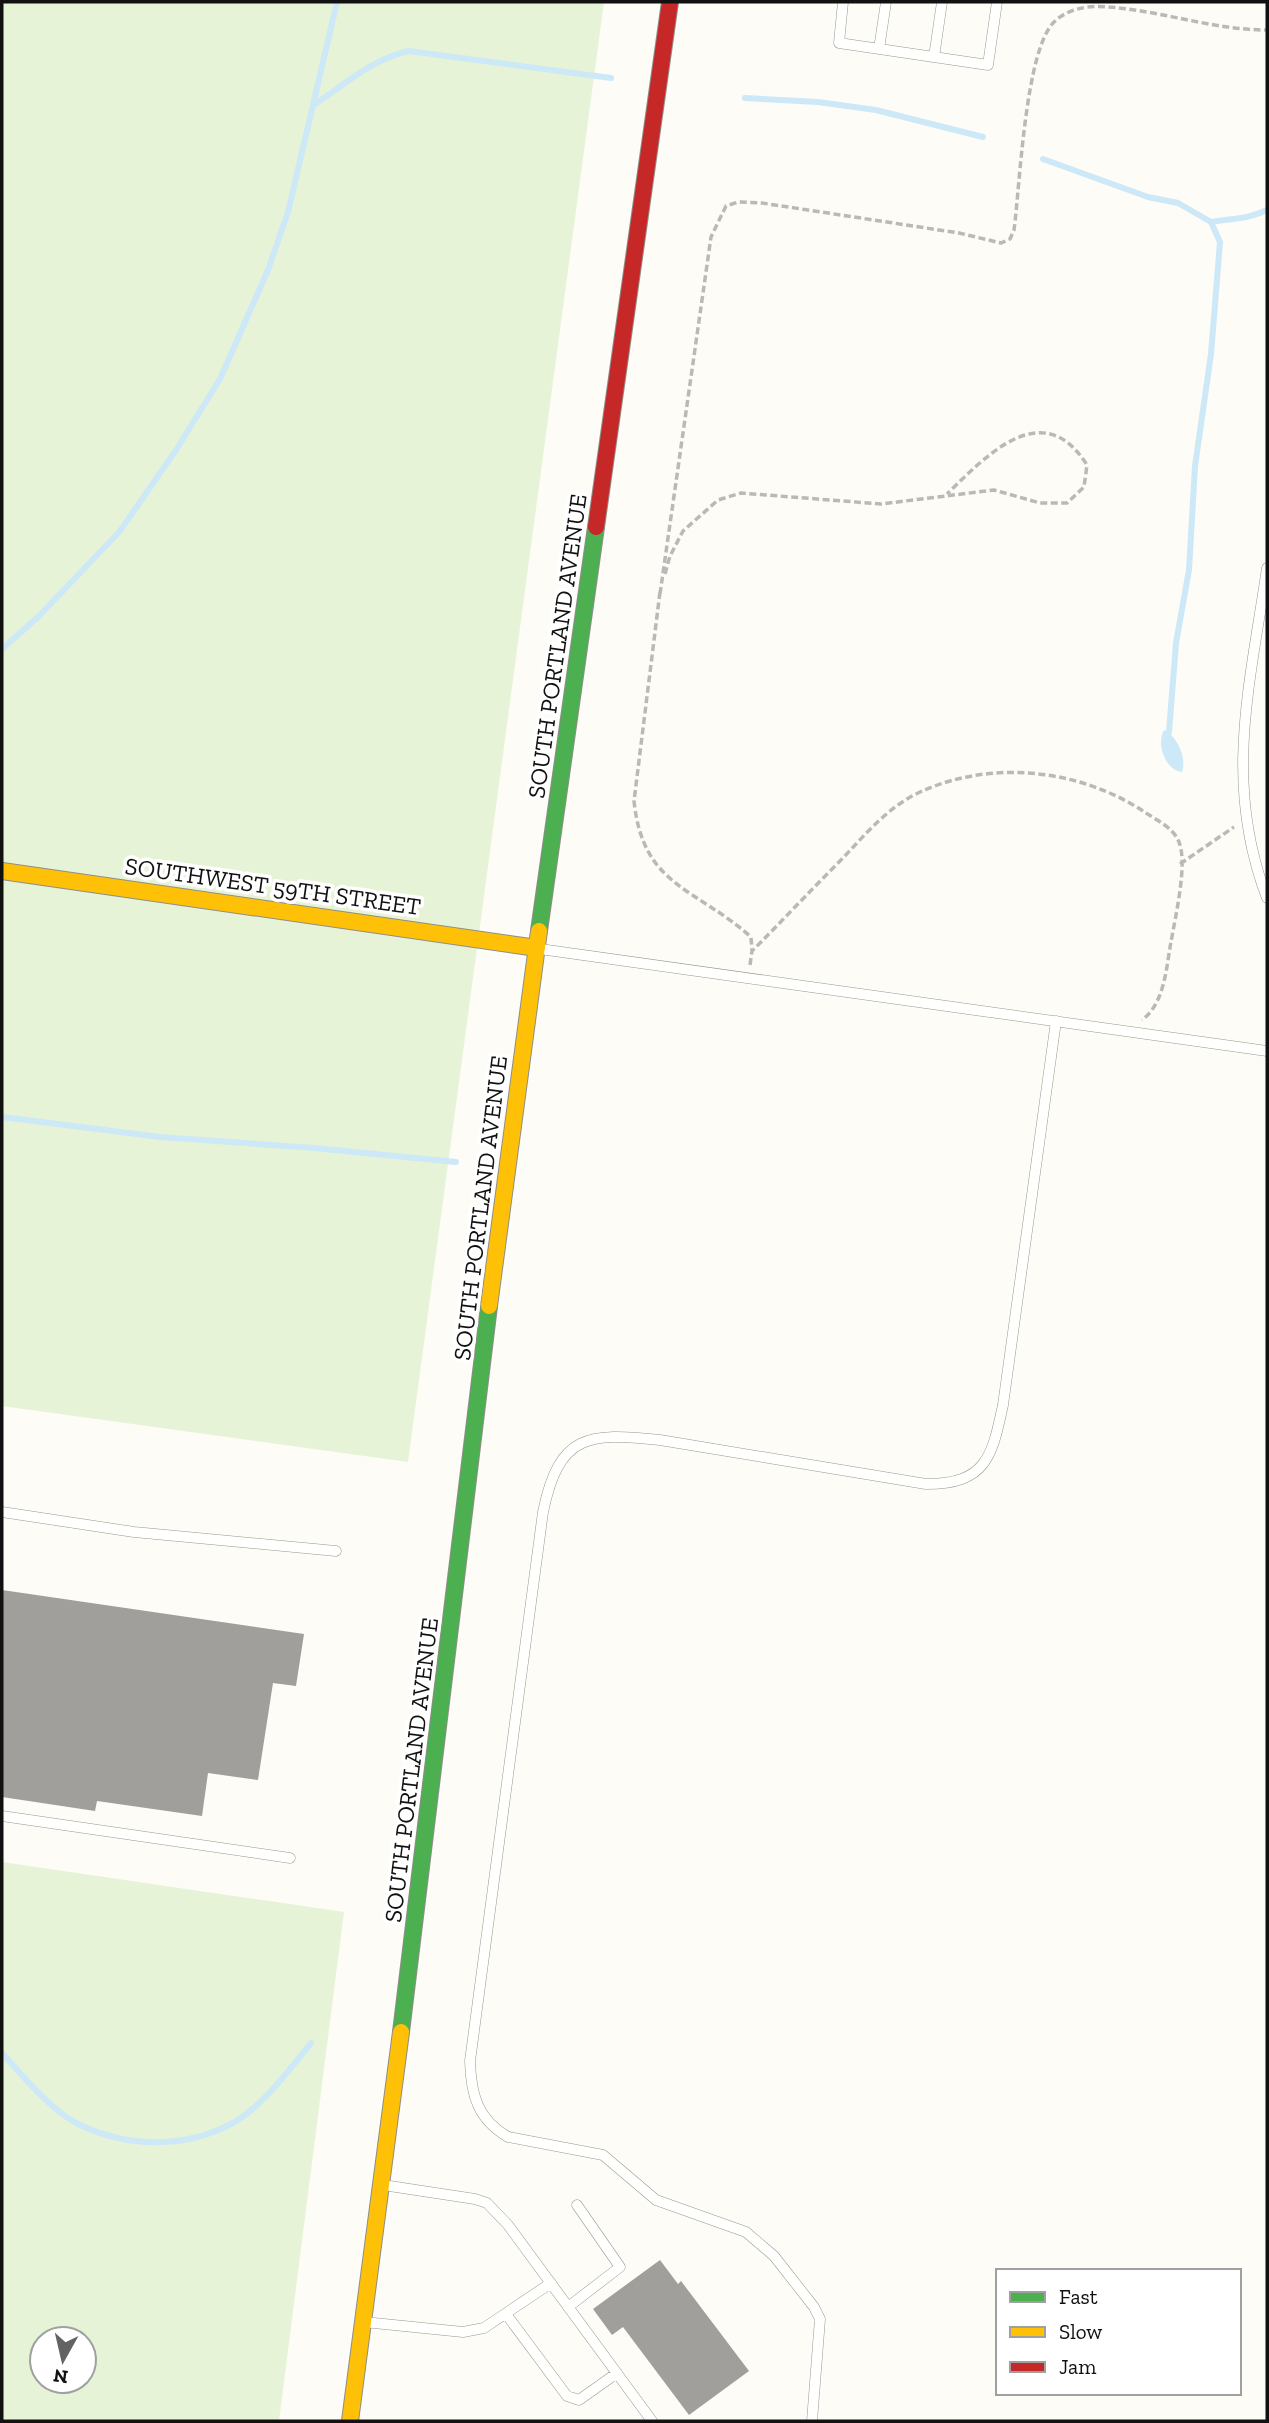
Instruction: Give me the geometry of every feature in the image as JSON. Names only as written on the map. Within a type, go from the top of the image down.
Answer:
[{"type":"main road","name":"SOUTH PORTLAND AVENUE","points":[[350,2421],[382,2185],[506,1168],[670,2]]},
{"type":"main road","name":"SOUTHWEST 59TH STREET","points":[[2,871],[537,948]]},
{"type":"lane","points":[[843,2],[839,43],[988,65],[997,2]]},
{"type":"lane","points":[[879,49],[886,2]]},
{"type":"lane","points":[[934,57],[942,2]]},
{"type":"lane","points":[[1267,568],[1247,706],[1241,771],[1245,820],[1267,898]]},
{"type":"lane","points":[[537,948],[1267,1051]]},
{"type":"lane","points":[[811,2421],[820,2319],[814,2307],[759,2240],[730,2225],[656,2200],[603,2155],[508,2137],[494,2129],[480,2113],[471,2091],[470,2061],[543,1512],[548,1487],[564,1454],[597,1437],[660,1440],[926,1484],[960,1480],[974,1475],[993,1451],[1003,1405],[1056,1021]]},
{"type":"lane","points":[[2,1512],[134,1532],[336,1551]]},
{"type":"lane","points":[[2,1816],[290,1858]]},
{"type":"lane","points":[[382,2185],[487,2203],[508,2225],[652,2421]]},
{"type":"lane","points":[[568,2307],[620,2267],[577,2205]]},
{"type":"lane","points":[[364,2322],[463,2332],[484,2328],[551,2283]]},
{"type":"lane","points":[[506,2314],[567,2396],[579,2400],[617,2373]]},
{"type":"path","points":[[748,977],[751,937],[729,917],[677,886],[662,872],[647,854],[637,831],[634,801],[660,594],[711,237],[726,206],[738,202],[762,203],[959,233],[1001,243],[1010,239],[1014,230],[1033,77],[1043,41],[1054,22],[1070,11],[1089,6],[1267,30]]},
{"type":"path","points":[[660,594],[670,555],[683,531],[718,500],[741,493],[881,504],[994,490],[1040,503],[1067,503],[1084,487],[1087,465],[1074,444],[1050,435],[1017,435],[993,450],[947,494]]},
{"type":"path","points":[[752,951],[885,815],[914,795],[949,780],[991,773],[1040,774],[1085,781],[1136,806],[1169,829],[1179,843],[1180,864],[1163,987],[1146,1017],[1128,1031]]},
{"type":"path","points":[[1180,864],[1245,820]]},
{"type":"green space","points":[[2,2],[604,2],[408,1462],[2,1406]]},
{"type":"green space","points":[[2,1862],[344,1912],[279,2421],[2,2421]]},
{"type":"water","points":[[1164,730],[1180,748],[1182,772],[1171,767],[1164,756],[1161,742]]},
{"type":"building","points":[[2,1590],[304,1634],[296,1686],[273,1683],[258,1780],[208,1773],[202,1816],[97,1801],[95,1811],[2,1797]]},
{"type":"building","points":[[660,2260],[678,2284],[681,2281],[749,2371],[689,2415],[623,2327],[612,2335],[593,2309]]},
{"type":"waterway","points":[[2,649],[38,617],[120,531],[176,450],[220,379],[268,270],[288,212],[337,2]]},
{"type":"waterway","points":[[315,104],[372,66],[409,51],[611,78]]},
{"type":"waterway","points":[[745,98],[818,102],[876,110],[983,137]]},
{"type":"waterway","points":[[1043,159],[1148,197],[1178,203],[1211,222],[1220,242],[1211,354],[1195,466],[1189,570],[1176,643],[1169,732]]},
{"type":"waterway","points":[[1211,222],[1246,217],[1267,210]]},
{"type":"waterway","points":[[2,1117],[160,1137],[456,1162]]},
{"type":"waterway","points":[[2,2053],[38,2093],[69,2119],[116,2138],[154,2142],[174,2141],[211,2133],[241,2118],[274,2088],[311,2043]]},
{"type":"traffic: fast","points":[[539,931],[596,527]]},
{"type":"traffic: fast","points":[[401,2032],[489,1306]]},
{"type":"traffic: slow","points":[[2,871],[537,948]]},
{"type":"traffic: slow","points":[[489,1306],[539,931]]},
{"type":"traffic: slow","points":[[350,2421],[401,2032]]},
{"type":"traffic: jam","points":[[596,527],[670,2]]}]
